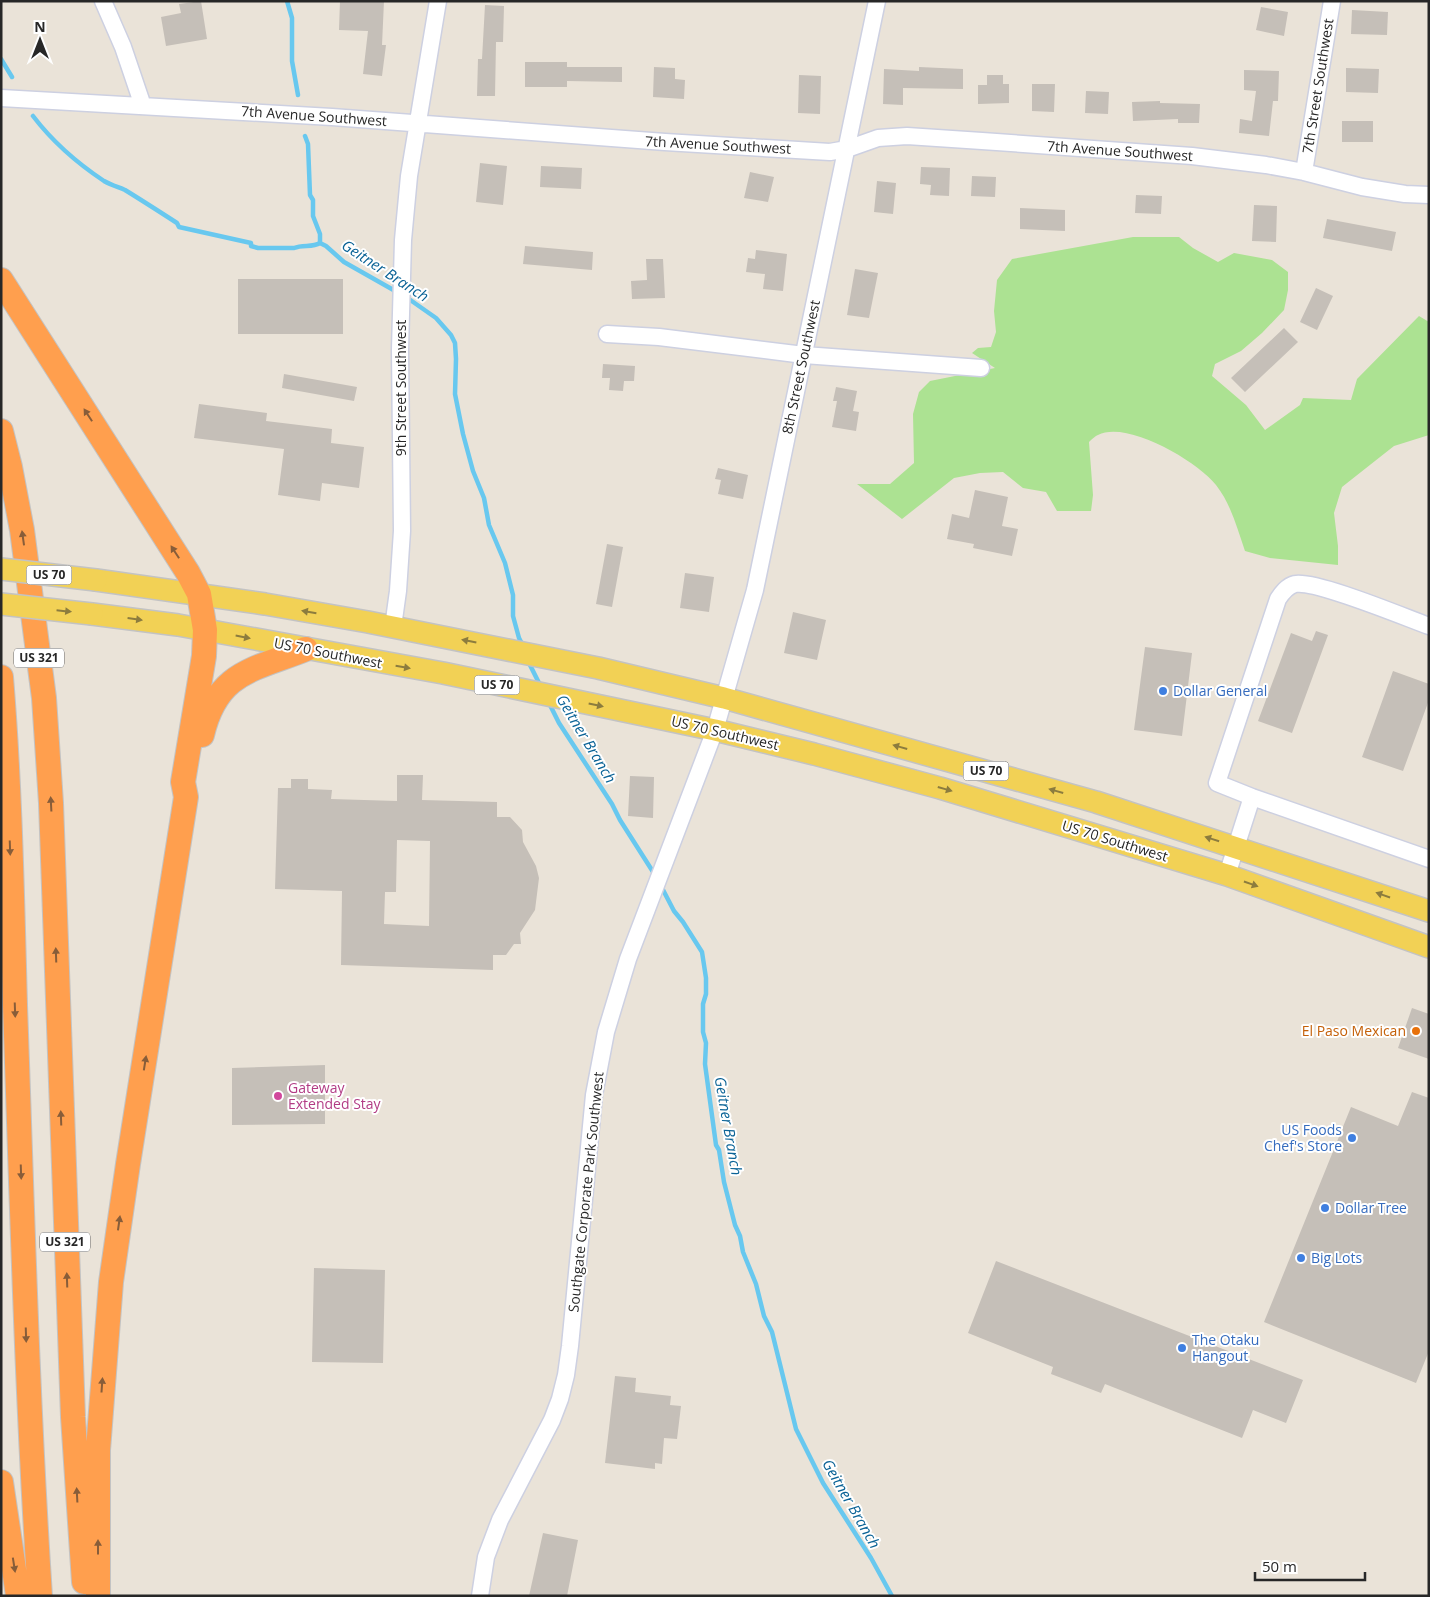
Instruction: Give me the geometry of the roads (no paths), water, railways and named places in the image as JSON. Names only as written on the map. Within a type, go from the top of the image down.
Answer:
[{"type":"highway","points":[[1,280],[188,573],[199,594],[205,630],[204,656],[183,782],[186,797]]},
{"type":"highway","name":"US 321","points":[[1,431],[22,530],[44,698],[51,813],[72,1407],[85,1596]]},
{"type":"highway","points":[[98,1596],[98,1450],[111,1282],[186,797],[193,783],[204,726],[209,712],[221,692],[248,671],[306,649]]},
{"type":"highway","name":"US 321","points":[[1,677],[9,809],[32,1472],[40,1596]]},
{"type":"highway","points":[[1,1482],[18,1596]]},
{"type":"main road","name":"US 70","points":[[1,569],[199,594],[393,627],[598,668],[724,698],[1096,802],[1429,911]]},
{"type":"main road","name":"US 70 Southwest","points":[[1,604],[92,614],[205,630],[443,673],[715,730],[940,788],[1227,875],[1429,946]]},
{"type":"street","points":[[103,1],[123,47],[143,106]]},
{"type":"street","name":"9th Street Southwest","points":[[393,627],[398,591],[402,531],[400,350],[403,240],[409,176],[438,1]]},
{"type":"street","name":"8th Street Southwest","points":[[715,730],[755,590],[877,1]]},
{"type":"street","name":"7th Street Southwest","points":[[1304,172],[1332,1]]},
{"type":"street","name":"7th Avenue Southwest","points":[[1,98],[830,152],[847,149],[878,138],[907,136],[1192,156],[1266,164],[1362,187],[1405,194],[1429,195]]},
{"type":"street","points":[[606,334],[669,338],[804,354],[981,368]]},
{"type":"street","points":[[1429,626],[1317,586],[1295,584],[1285,589],[1278,599],[1217,784],[1429,859]]},
{"type":"street","name":"Southgate Corporate Park Southwest","points":[[480,1596],[486,1556],[500,1520],[552,1420],[566,1375],[594,1095],[606,1032],[628,959],[715,730]]},
{"type":"street","points":[[1227,875],[1252,797]]},
{"type":"waterway","points":[[287,1],[292,18],[292,61],[298,95]]},
{"type":"waterway","name":"Geitner Branch","points":[[1,59],[12,77]]},
{"type":"waterway","name":"Geitner Branch","points":[[33,116],[57,143],[84,167],[104,181],[125,190],[177,223],[179,227],[251,243],[251,246],[258,248],[294,248],[320,243],[344,262],[397,292]]},
{"type":"waterway","points":[[305,136],[308,144],[310,195],[313,200],[313,216],[320,234],[320,243]]},
{"type":"waterway","name":"Geitner Branch","points":[[406,297],[436,318],[451,335],[455,343],[455,394],[463,434],[473,471],[484,498],[489,525],[505,563],[513,595],[513,616],[523,646]]},
{"type":"waterway","name":"Geitner Branch","points":[[528,661],[541,687]]},
{"type":"waterway","name":"Geitner Branch","points":[[548,701],[559,723],[612,804],[655,875]]},
{"type":"waterway","name":"Geitner Branch","points":[[661,886],[674,911],[702,952],[706,978],[706,994],[703,1004],[703,1032],[706,1043],[705,1064],[716,1145],[719,1150],[724,1182],[735,1225],[740,1236],[743,1252],[756,1284],[764,1316],[772,1332],[796,1429],[823,1483],[871,1558],[892,1596]]},
{"type":"place","name":"Dollar General","points":[[1163,691]]},
{"type":"place","name":"El Paso Mexican","points":[[1416,1031]]},
{"type":"place","name":"Gateway Extended Stay","points":[[278,1096]]},
{"type":"place","name":"US Foods Chef's Store","points":[[1352,1138]]},
{"type":"place","name":"Dollar Tree","points":[[1325,1208]]},
{"type":"place","name":"Big Lots","points":[[1301,1258]]},
{"type":"place","name":"The Otaku Hangout","points":[[1182,1348]]}]
